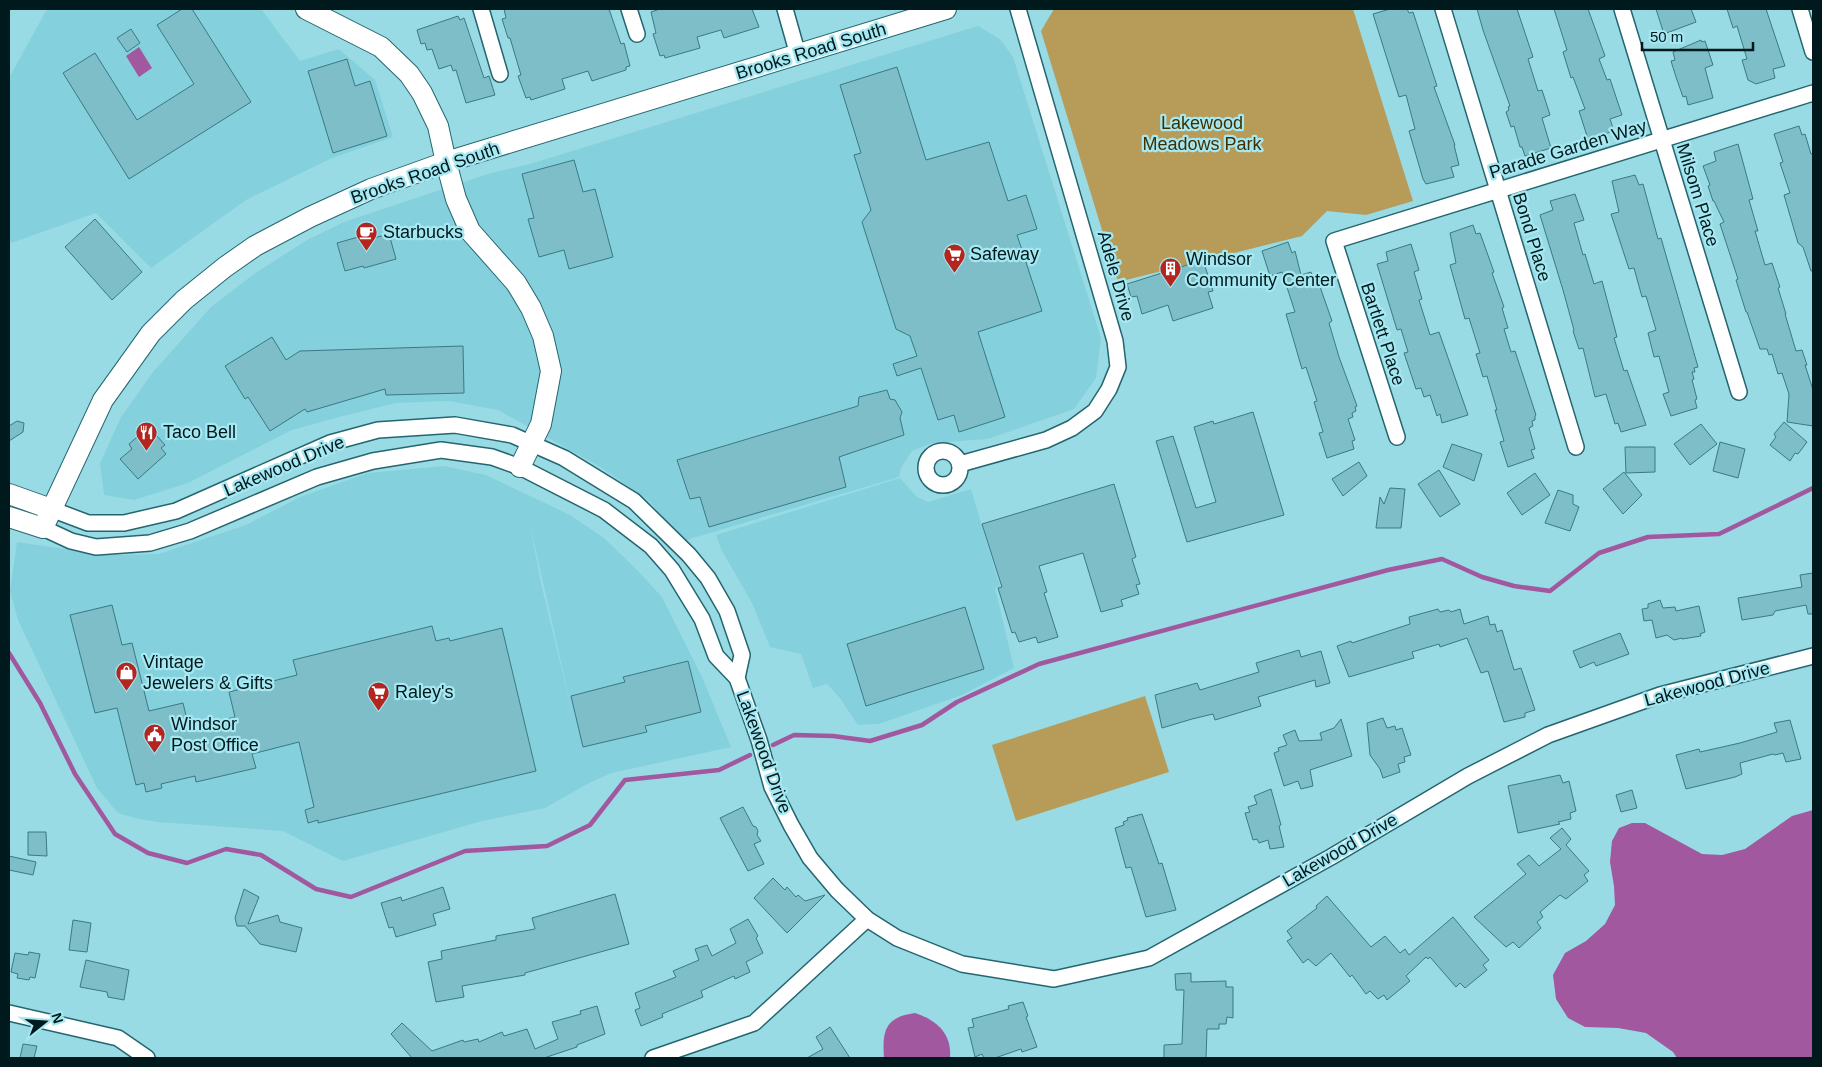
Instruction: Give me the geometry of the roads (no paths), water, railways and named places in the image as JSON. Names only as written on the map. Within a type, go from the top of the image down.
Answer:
[{"type":"street","points":[[306,9],[381,47],[409,74],[422,93],[438,126],[456,199],[470,231],[516,283],[531,308],[543,336],[551,371],[541,424],[520,467]]},
{"type":"street","points":[[480,9],[500,74]]},
{"type":"street","points":[[629,9],[637,34]]},
{"type":"street","points":[[785,9],[798,55]]},
{"type":"street","name":"Brooks Road South","points":[[43,528],[103,400],[150,333],[184,300],[224,267],[255,246],[371,188],[446,162],[946,9]]},
{"type":"street","name":"Adele Drive","points":[[960,464],[1046,440],[1072,428],[1095,411],[1109,389],[1118,367],[1115,342],[1018,9]]},
{"type":"street","name":"Bond Place","points":[[1443,9],[1576,447]]},
{"type":"street","name":"Milsom Place","points":[[1622,9],[1739,392]]},
{"type":"street","points":[[1800,9],[1813,52]]},
{"type":"street","name":"Parade Garden Way","points":[[1334,241],[1813,93]]},
{"type":"street","name":"Bartlett Place","points":[[1334,241],[1397,437]]},
{"type":"street","name":"Lakewood Drive","points":[[9,494],[88,523],[124,523],[176,511],[330,444],[378,430],[455,425],[512,436],[564,458],[634,501],[689,555],[708,578],[727,611],[742,655],[737,678]]},
{"type":"street","name":"Lakewood Drive","points":[[9,517],[43,528],[71,541],[96,547],[150,543],[190,531],[317,477],[373,461],[441,450],[492,457],[520,467],[604,510],[651,546],[672,570],[702,619],[716,656],[737,678],[759,740],[772,787],[791,825],[810,858],[837,890],[867,919],[897,938],[962,964],[1054,979],[1148,958],[1331,857],[1468,776],[1548,735],[1660,695],[1813,656]]},
{"type":"street","points":[[653,1058],[754,1023],[867,919]]},
{"type":"street","points":[[9,1013],[118,1038],[147,1058]]},
{"type":"waterway","points":[[773,745],[794,735],[833,736],[870,741],[922,725],[957,702],[1039,664],[1388,570],[1442,559],[1482,577],[1514,586],[1550,591],[1599,553],[1648,537],[1719,534],[1813,488]]},
{"type":"waterway","points":[[9,653],[40,703],[75,774],[115,834],[148,853],[187,863],[226,849],[261,855],[316,889],[351,897],[465,851],[547,846],[590,825],[625,780],[719,770],[750,755]]},
{"type":"place","name":"Starbucks","points":[[367,251]]},
{"type":"place","name":"Safeway","points":[[954,273]]},
{"type":"place","name":"Windsor Community Center","points":[[1170,288]]},
{"type":"place","name":"Taco Bell","points":[[147,451]]},
{"type":"place","name":"Vintage Jewelers & Gifts","points":[[127,691]]},
{"type":"place","name":"Raley's","points":[[379,711]]},
{"type":"place","name":"Windsor Post Office","points":[[155,753]]},
{"type":"park label","name":"Lakewood Meadows Park","points":[[1202,133]]}]
